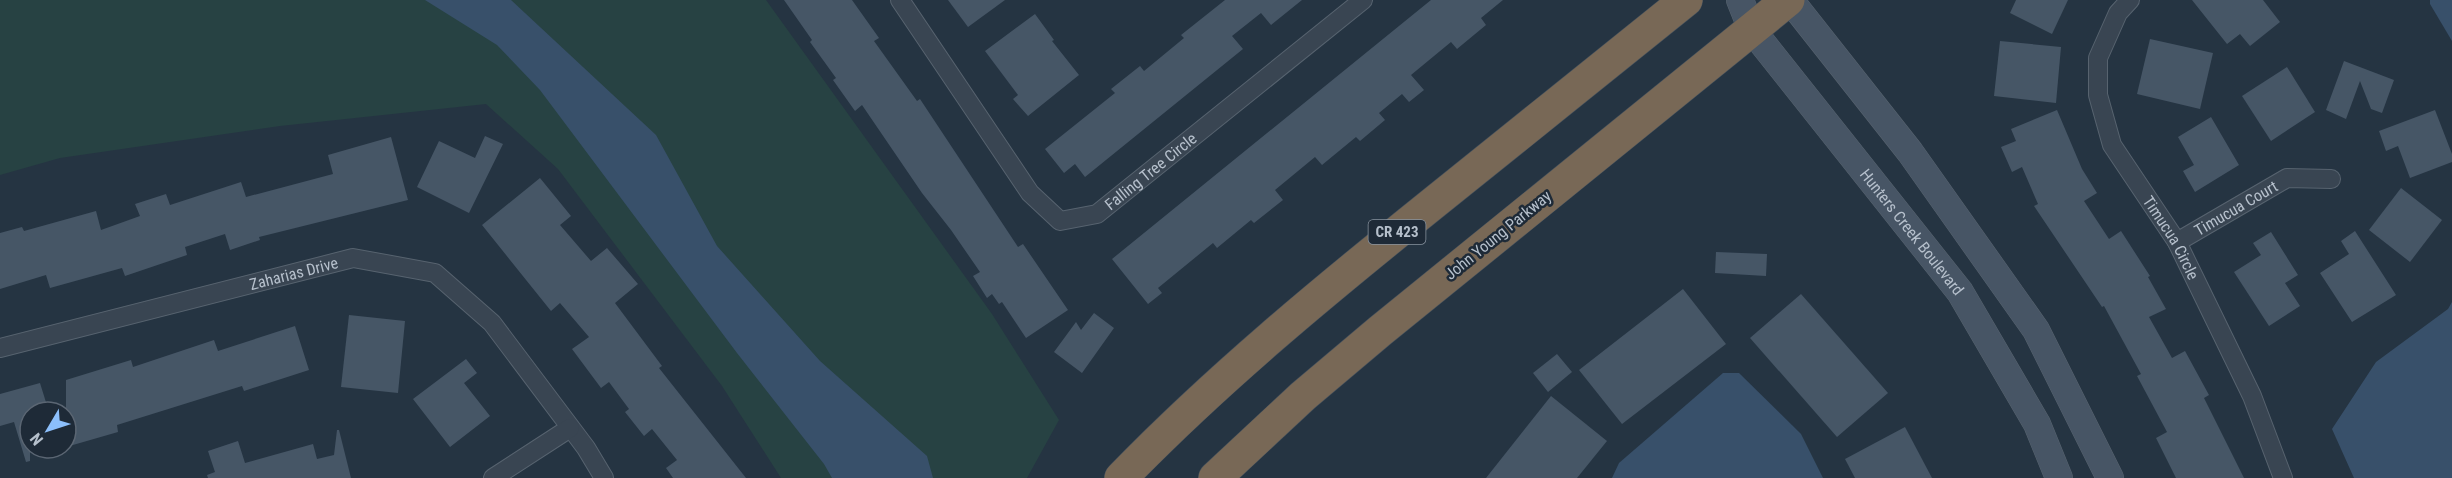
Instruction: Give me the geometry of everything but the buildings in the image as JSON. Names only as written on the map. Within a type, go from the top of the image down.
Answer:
[{"type":"highway","name":"CR 423","points":[[1121,478],[1234,370],[1334,283],[1686,0]]},
{"type":"highway","name":"John Young Parkway","points":[[1215,478],[1303,396],[1380,331],[1789,0]]},
{"type":"street","name":"Falling Tree Circle","points":[[900,0],[1030,193],[1060,221],[1097,214],[1363,0]]},
{"type":"street","name":"Hunters Creek Boulevard","points":[[1740,0],[1752,30],[1960,292],[2037,424],[2059,478]]},
{"type":"street","points":[[1789,0],[1910,152],[2036,330],[2110,478]]},
{"type":"street","name":"Timucua Circle","points":[[2130,0],[2118,14],[2098,58],[2098,95],[2112,145],[2177,242],[2252,396],[2283,478]]},
{"type":"street","name":"Timucua Court","points":[[2177,242],[2287,178],[2331,179]]},
{"type":"street","name":"Zaharias Drive","points":[[0,348],[353,258],[435,273],[492,323],[604,478]]},
{"type":"street","points":[[493,478],[570,428]]},
{"type":"green space","points":[[0,0],[766,0],[992,314],[1059,420],[1027,478],[781,478],[722,386],[558,169],[486,104],[280,126],[60,158],[0,175]]},
{"type":"water","points":[[425,0],[511,0],[656,135],[717,246],[820,361],[927,456],[933,478],[832,478],[824,464],[737,353],[540,90],[497,45]]},
{"type":"water","points":[[2430,0],[2452,0],[2452,41],[2430,4]]},
{"type":"water","points":[[2452,302],[2452,478],[2354,478],[2332,429],[2376,362],[2448,309]]},
{"type":"water","points":[[1723,373],[1739,373],[1801,434],[1823,478],[1612,478],[1619,463]]}]
